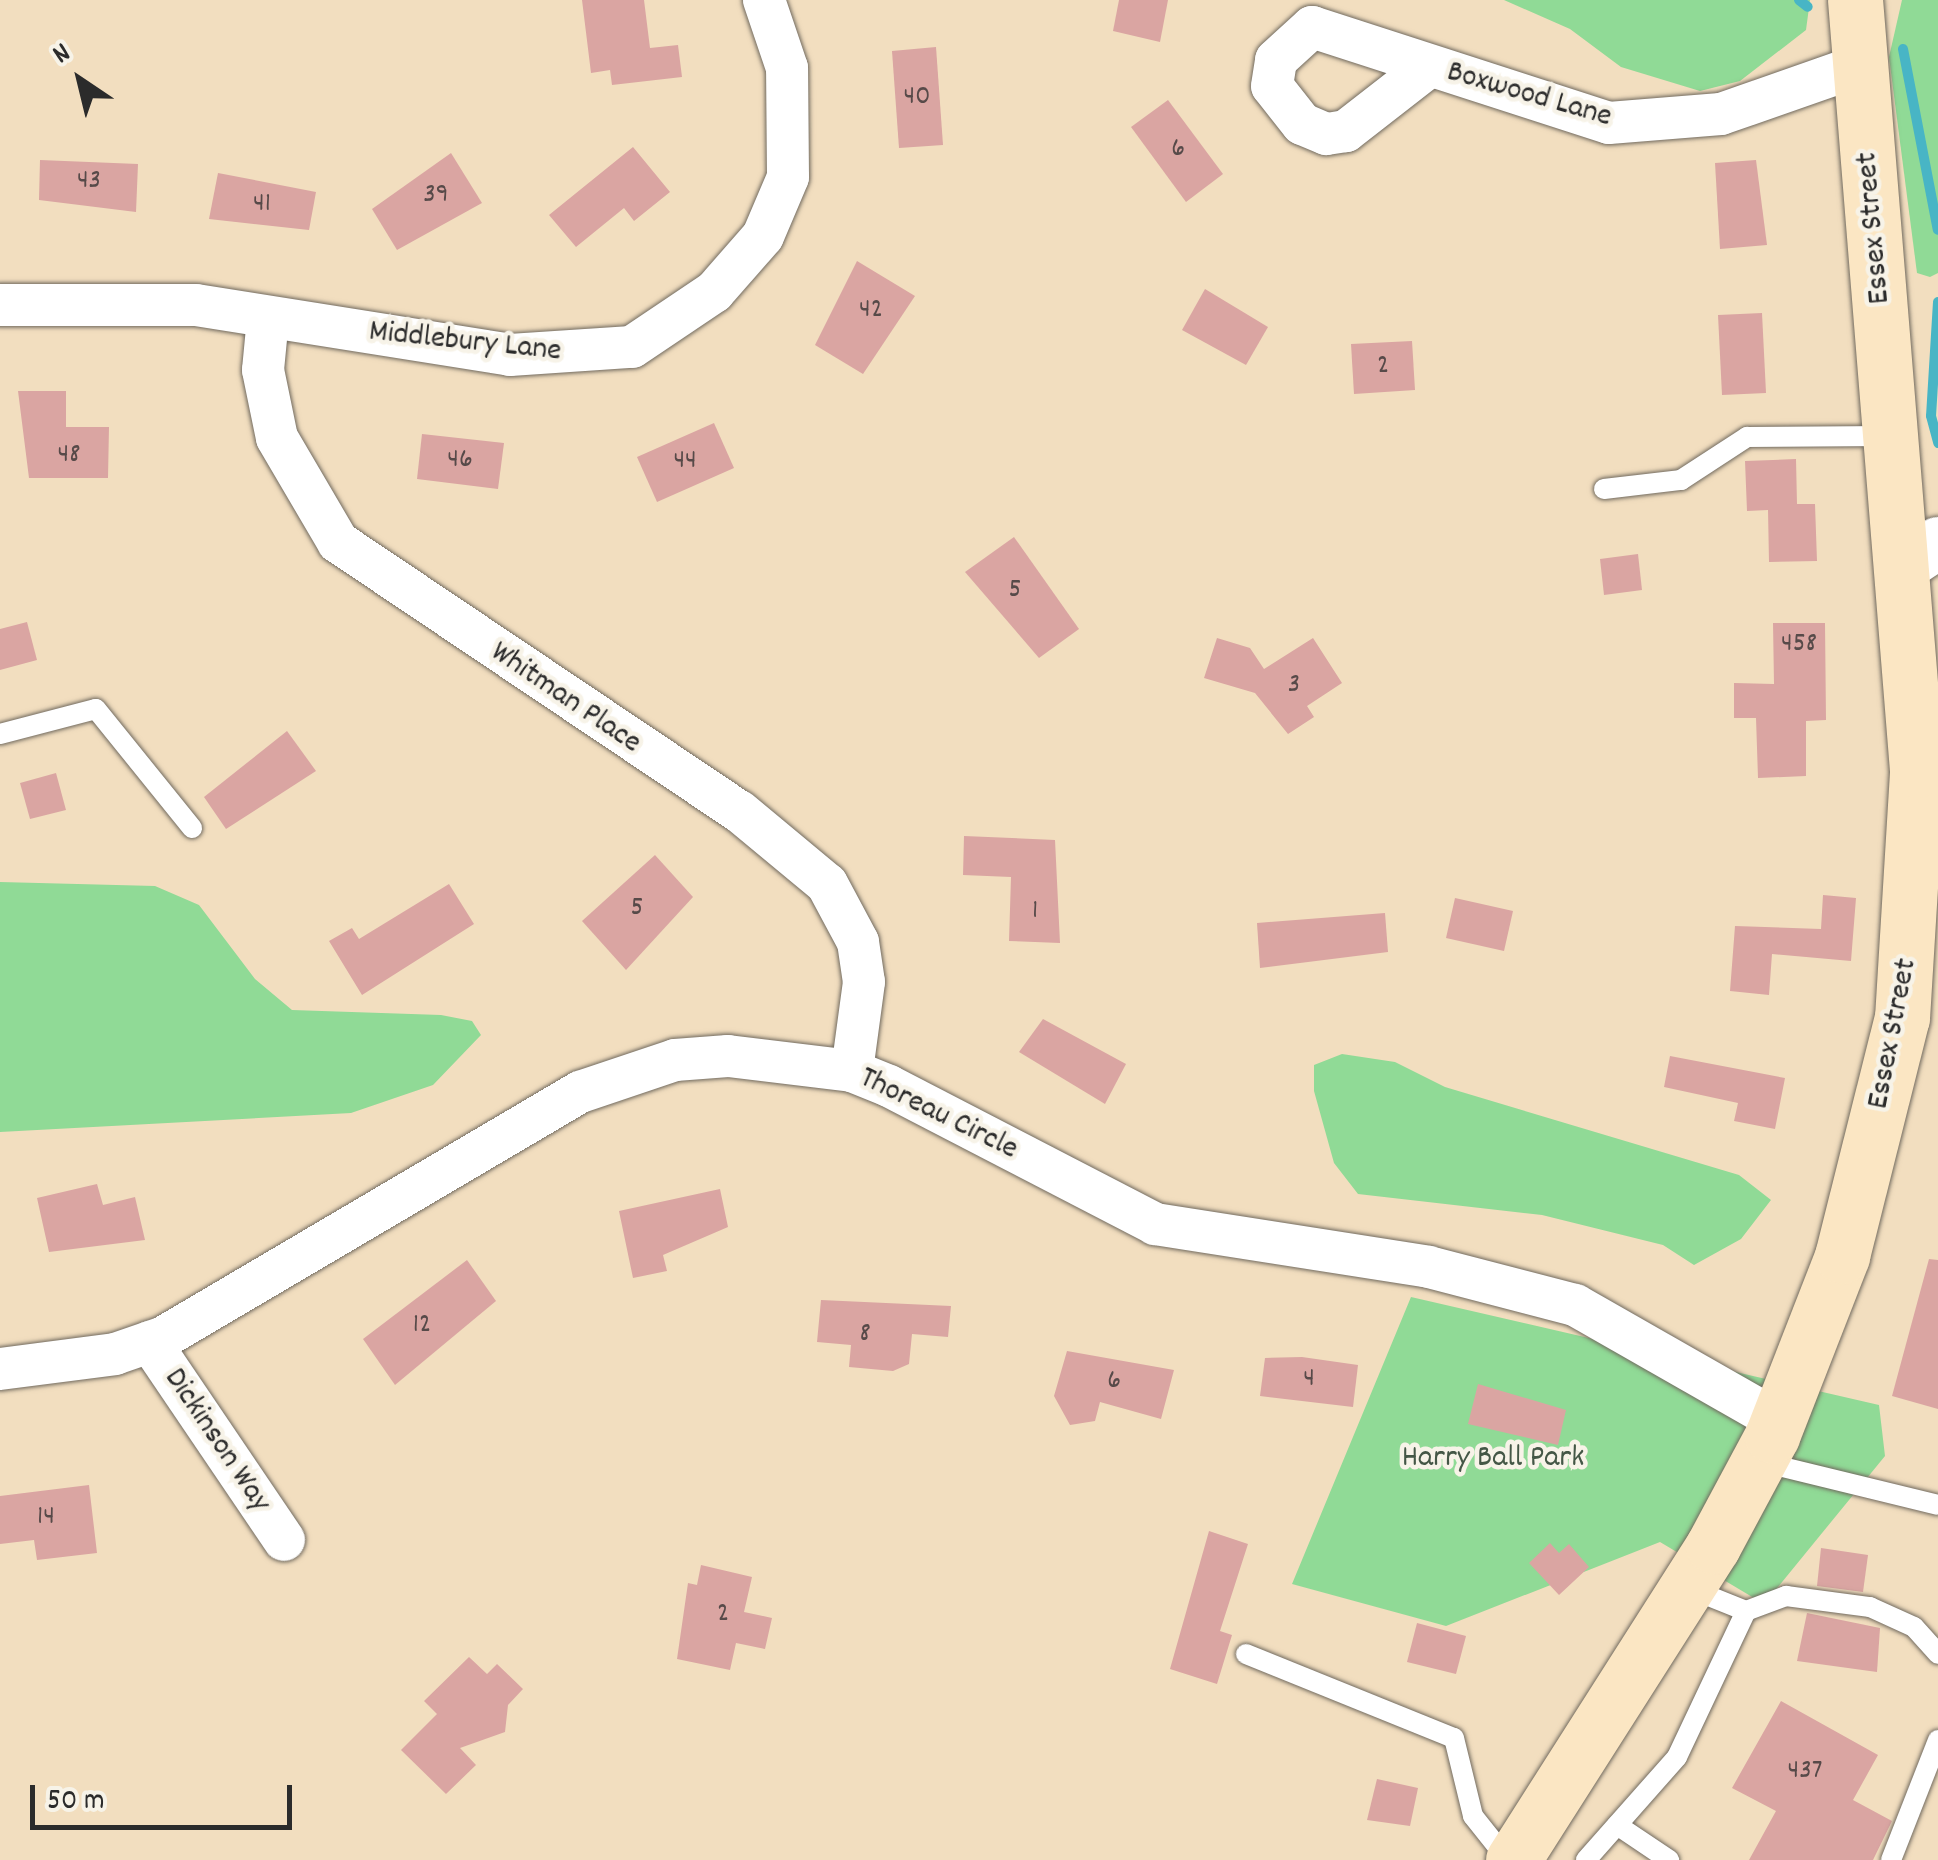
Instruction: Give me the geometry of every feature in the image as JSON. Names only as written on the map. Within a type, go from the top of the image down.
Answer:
[{"type":"main road","name":"Essex Street","points":[[1510,1860],[1686,1588],[1769,1441],[1842,1256],[1902,1018],[1917,844],[1920,554],[1894,436],[1856,0]]},
{"type":"street","name":"Middlebury Lane","points":[[0,304],[196,305],[510,354],[632,347],[673,325],[762,236],[788,177],[787,68],[764,0]]},
{"type":"street","name":"Boxwood Lane","points":[[1427,68],[1556,111],[1657,124],[1792,95],[1861,65]]},
{"type":"street","name":"Whitman Place","points":[[268,318],[263,370],[277,438],[338,542],[738,811],[827,884],[858,942],[864,982],[852,1072]]},
{"type":"street","name":"Thoreau Circle","points":[[0,1369],[150,1342],[218,1312],[580,1092],[675,1060],[775,1058],[852,1072],[1155,1224],[1429,1267],[1575,1306],[1769,1441]]},
{"type":"street","name":"Dickinson Way","points":[[150,1342],[284,1540]]},
{"type":"lane","points":[[1604,489],[1682,480],[1747,437],[1894,436]]},
{"type":"lane","points":[[0,734],[96,709],[192,828]]},
{"type":"lane","points":[[1769,1441],[1938,1505]]},
{"type":"lane","points":[[1686,1588],[1746,1611],[1786,1596],[1870,1607],[1914,1627],[1938,1654]]},
{"type":"lane","points":[[1586,1860],[1677,1757],[1746,1611]]},
{"type":"lane","points":[[1246,1654],[1454,1738],[1473,1816],[1510,1860]]},
{"type":"lane","points":[[1891,1860],[1938,1740]]},
{"type":"lane","points":[[1617,1825],[1670,1860]]},
{"type":"green space","points":[[1504,0],[1810,0],[1806,30],[1740,81],[1700,91],[1621,67],[1570,29]]},
{"type":"green space","points":[[1902,0],[1938,0],[1938,273],[1930,277],[1917,273],[1889,57]]},
{"type":"green space","points":[[0,882],[155,886],[199,905],[255,979],[292,1010],[441,1015],[472,1021],[481,1035],[433,1085],[351,1113],[0,1132]]},
{"type":"green space","points":[[1342,1054],[1395,1062],[1445,1087],[1739,1175],[1771,1200],[1741,1239],[1694,1265],[1663,1245],[1542,1215],[1358,1194],[1334,1163],[1314,1091],[1314,1065]]},
{"type":"green space","name":"Harry Ball Park","points":[[1411,1297],[1879,1405],[1885,1456],[1764,1604],[1660,1542],[1446,1626],[1292,1584]]},
{"type":"building","points":[[582,0],[644,0],[650,48],[678,45],[682,77],[612,85],[610,70],[591,73]]},
{"type":"building","points":[[1119,0],[1168,0],[1160,42],[1113,31]]},
{"type":"building","points":[[936,47],[943,145],[899,148],[892,51]]},
{"type":"building","points":[[1168,100],[1223,174],[1186,202],[1131,127]]},
{"type":"building","points":[[633,147],[670,192],[634,221],[624,208],[576,247],[549,215]]},
{"type":"building","points":[[451,153],[482,203],[397,250],[372,209]]},
{"type":"building","points":[[40,160],[138,164],[136,212],[39,200]]},
{"type":"building","points":[[1756,160],[1767,245],[1720,249],[1715,163]]},
{"type":"building","points":[[218,173],[316,192],[309,230],[209,219]]},
{"type":"building","points":[[857,261],[915,296],[863,374],[815,345]]},
{"type":"building","points":[[1205,289],[1268,327],[1246,365],[1182,330]]},
{"type":"building","points":[[1762,313],[1766,393],[1722,395],[1718,315]]},
{"type":"building","points":[[1412,341],[1415,390],[1354,394],[1351,344]]},
{"type":"building","points":[[18,391],[66,391],[66,427],[109,427],[108,478],[29,478]]},
{"type":"building","points":[[714,423],[734,468],[657,502],[637,457]]},
{"type":"building","points":[[422,434],[504,443],[498,489],[417,479]]},
{"type":"building","points":[[1796,459],[1797,504],[1815,504],[1817,561],[1769,562],[1768,510],[1747,511],[1745,461]]},
{"type":"building","points":[[1014,537],[1079,629],[1039,658],[965,572]]},
{"type":"building","points":[[1638,554],[1642,590],[1604,595],[1600,559]]},
{"type":"building","points":[[27,622],[37,660],[0,670],[0,629]]},
{"type":"building","points":[[1773,623],[1825,623],[1826,720],[1806,721],[1806,776],[1758,778],[1756,718],[1734,718],[1734,683],[1774,684]]},
{"type":"building","points":[[1217,638],[1250,648],[1264,669],[1313,638],[1342,683],[1307,706],[1314,717],[1288,734],[1255,693],[1204,678]]},
{"type":"building","points":[[287,731],[316,771],[226,829],[204,797]]},
{"type":"building","points":[[56,773],[66,810],[30,819],[20,783]]},
{"type":"building","points":[[964,836],[1055,840],[1060,943],[1009,941],[1011,877],[963,875]]},
{"type":"building","points":[[655,855],[693,897],[626,970],[582,921]]},
{"type":"building","points":[[449,884],[474,924],[362,995],[329,941],[352,928],[359,939]]},
{"type":"building","points":[[1823,895],[1856,898],[1851,961],[1772,954],[1769,995],[1730,991],[1735,926],[1821,929]]},
{"type":"building","points":[[1455,898],[1513,911],[1504,951],[1446,938]]},
{"type":"building","points":[[1385,913],[1388,952],[1260,968],[1257,923]]},
{"type":"building","points":[[1043,1019],[1126,1064],[1105,1104],[1019,1052]]},
{"type":"building","points":[[1670,1056],[1785,1078],[1775,1129],[1734,1121],[1738,1103],[1664,1087]]},
{"type":"building","points":[[97,1184],[103,1205],[135,1197],[145,1240],[49,1252],[37,1198]]},
{"type":"building","points":[[720,1189],[728,1227],[663,1255],[667,1271],[633,1278],[619,1211]]},
{"type":"building","points":[[1929,1259],[1938,1260],[1938,1409],[1892,1396]]},
{"type":"building","points":[[467,1260],[496,1301],[395,1385],[363,1339]]},
{"type":"building","points":[[821,1300],[951,1306],[948,1337],[912,1334],[909,1364],[893,1371],[849,1367],[851,1345],[817,1342]]},
{"type":"building","points":[[1067,1351],[1174,1370],[1161,1419],[1100,1402],[1095,1421],[1070,1425],[1054,1396]]},
{"type":"building","points":[[1302,1357],[1358,1365],[1353,1407],[1260,1396],[1265,1358]]},
{"type":"building","points":[[1478,1384],[1566,1410],[1558,1445],[1468,1424]]},
{"type":"building","points":[[89,1485],[97,1553],[37,1560],[34,1540],[0,1544],[0,1496]]},
{"type":"building","points":[[1209,1531],[1248,1544],[1220,1631],[1232,1635],[1217,1684],[1170,1669]]},
{"type":"building","points":[[1550,1543],[1559,1553],[1569,1544],[1589,1567],[1559,1595],[1529,1563]]},
{"type":"building","points":[[1821,1548],[1868,1555],[1863,1592],[1817,1586]]},
{"type":"building","points":[[701,1565],[752,1577],[744,1612],[772,1618],[765,1649],[736,1643],[730,1670],[677,1659],[688,1583],[697,1585]]},
{"type":"building","points":[[1807,1613],[1880,1628],[1877,1672],[1797,1661]]},
{"type":"building","points":[[1417,1623],[1466,1636],[1456,1674],[1407,1662]]},
{"type":"building","points":[[469,1657],[487,1674],[497,1664],[523,1689],[508,1705],[505,1732],[460,1748],[476,1765],[446,1794],[401,1750],[437,1714],[424,1701]]},
{"type":"building","points":[[1781,1701],[1878,1755],[1853,1800],[1892,1821],[1873,1860],[1749,1860],[1776,1811],[1732,1788]]},
{"type":"building","points":[[1377,1779],[1418,1788],[1410,1826],[1367,1820]]},
{"type":"waterway","points":[[1799,0],[1808,7]]},
{"type":"waterway","points":[[1903,49],[1938,230]]},
{"type":"waterway","points":[[1938,302],[1931,416],[1938,443]]}]
